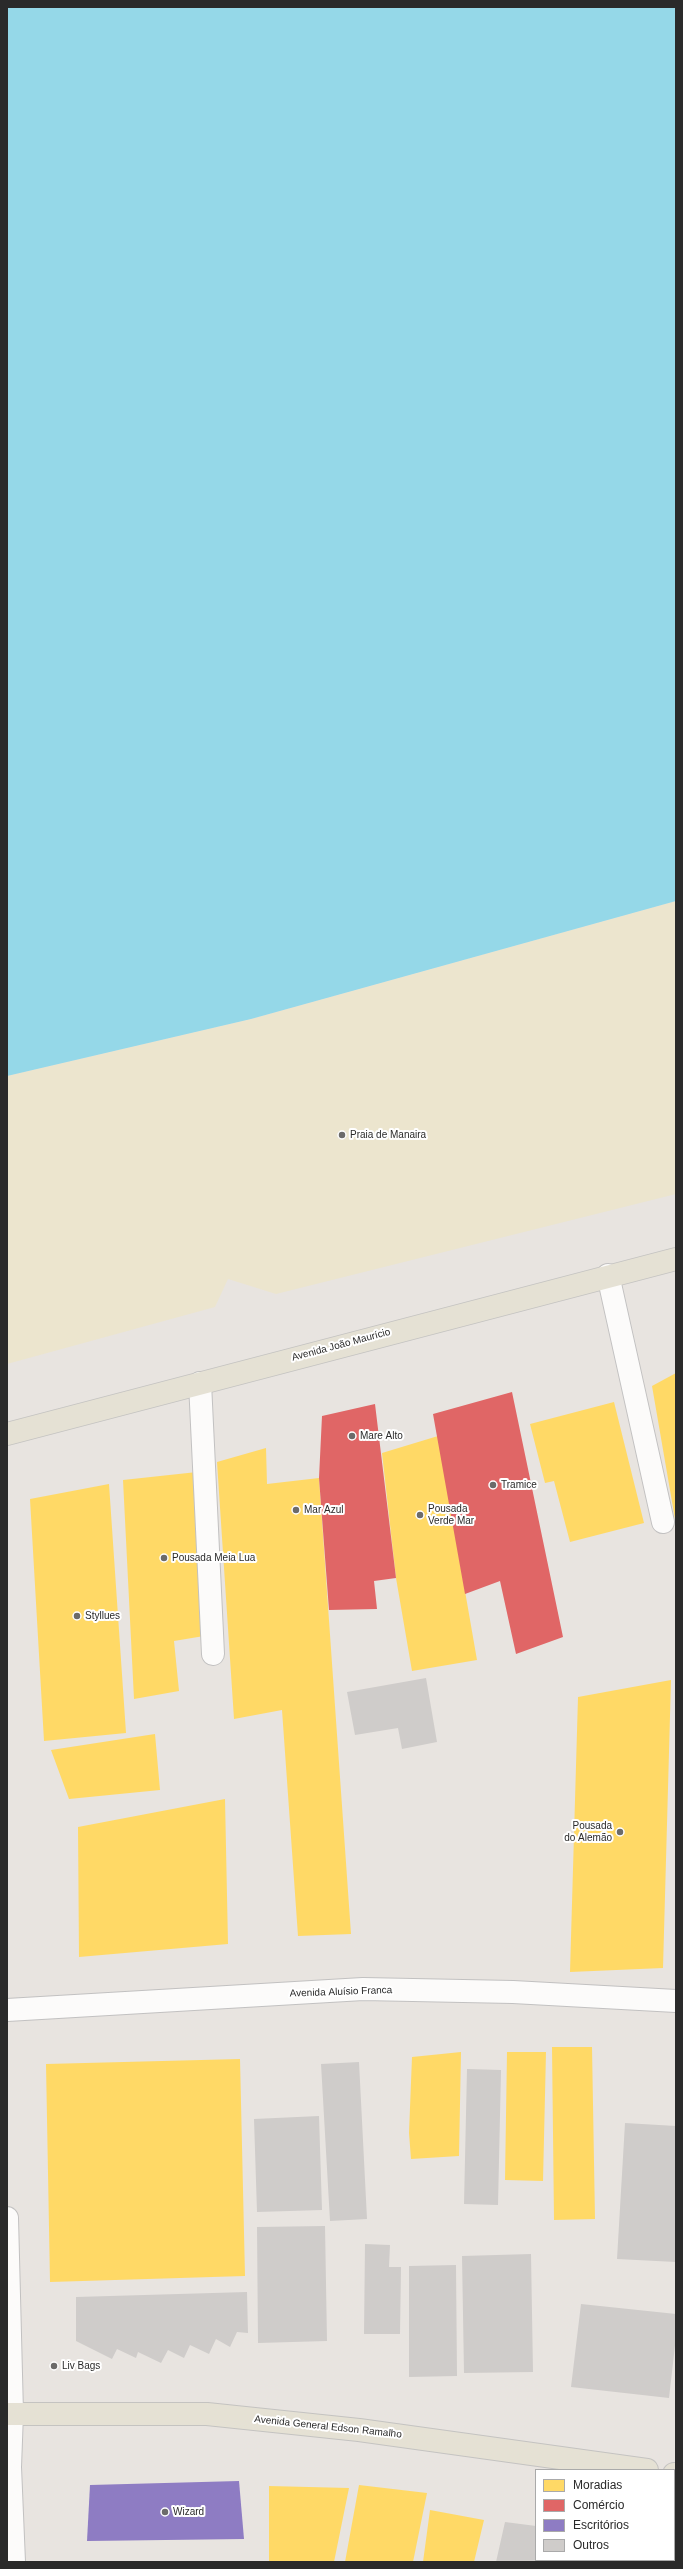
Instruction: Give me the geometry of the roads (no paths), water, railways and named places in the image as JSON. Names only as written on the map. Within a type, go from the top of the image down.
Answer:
[{"type":"main road","name":"Avenida João Maurício","points":[[7,1434],[608,1275],[676,1259]]},
{"type":"main road","name":"Avenida General Edson Ramalho","points":[[10,2414],[207,2414],[367,2431],[641,2469]]},
{"type":"street","points":[[608,1275],[663,1522]]},
{"type":"street","points":[[200,1383],[213,1654]]},
{"type":"street","name":"Avenida Aluísio Franca","points":[[7,2010],[363,1989],[513,1992],[676,2001]]},
{"type":"street","points":[[7,2218],[10,2466],[14,2562]]},
{"type":"water","points":[[7,7],[676,7],[676,901],[251,1019],[7,1076]]},
{"type":"place","name":"Praia de Manaira","points":[[342,1135]]},
{"type":"place","name":"Mare Alto","points":[[352,1436]]},
{"type":"place","name":"Tramice","points":[[493,1485]]},
{"type":"place","name":"Mar Azul","points":[[296,1510]]},
{"type":"place","name":"Pousada Verde Mar","points":[[420,1515]]},
{"type":"place","name":"Pousada Meia Lua","points":[[164,1558]]},
{"type":"place","name":"Styllues","points":[[77,1616]]},
{"type":"place","name":"Pousada do Alemão","points":[[620,1832]]},
{"type":"place","name":"Liv Bags","points":[[54,2366]]},
{"type":"place","name":"Wizard","points":[[165,2512]]}]
